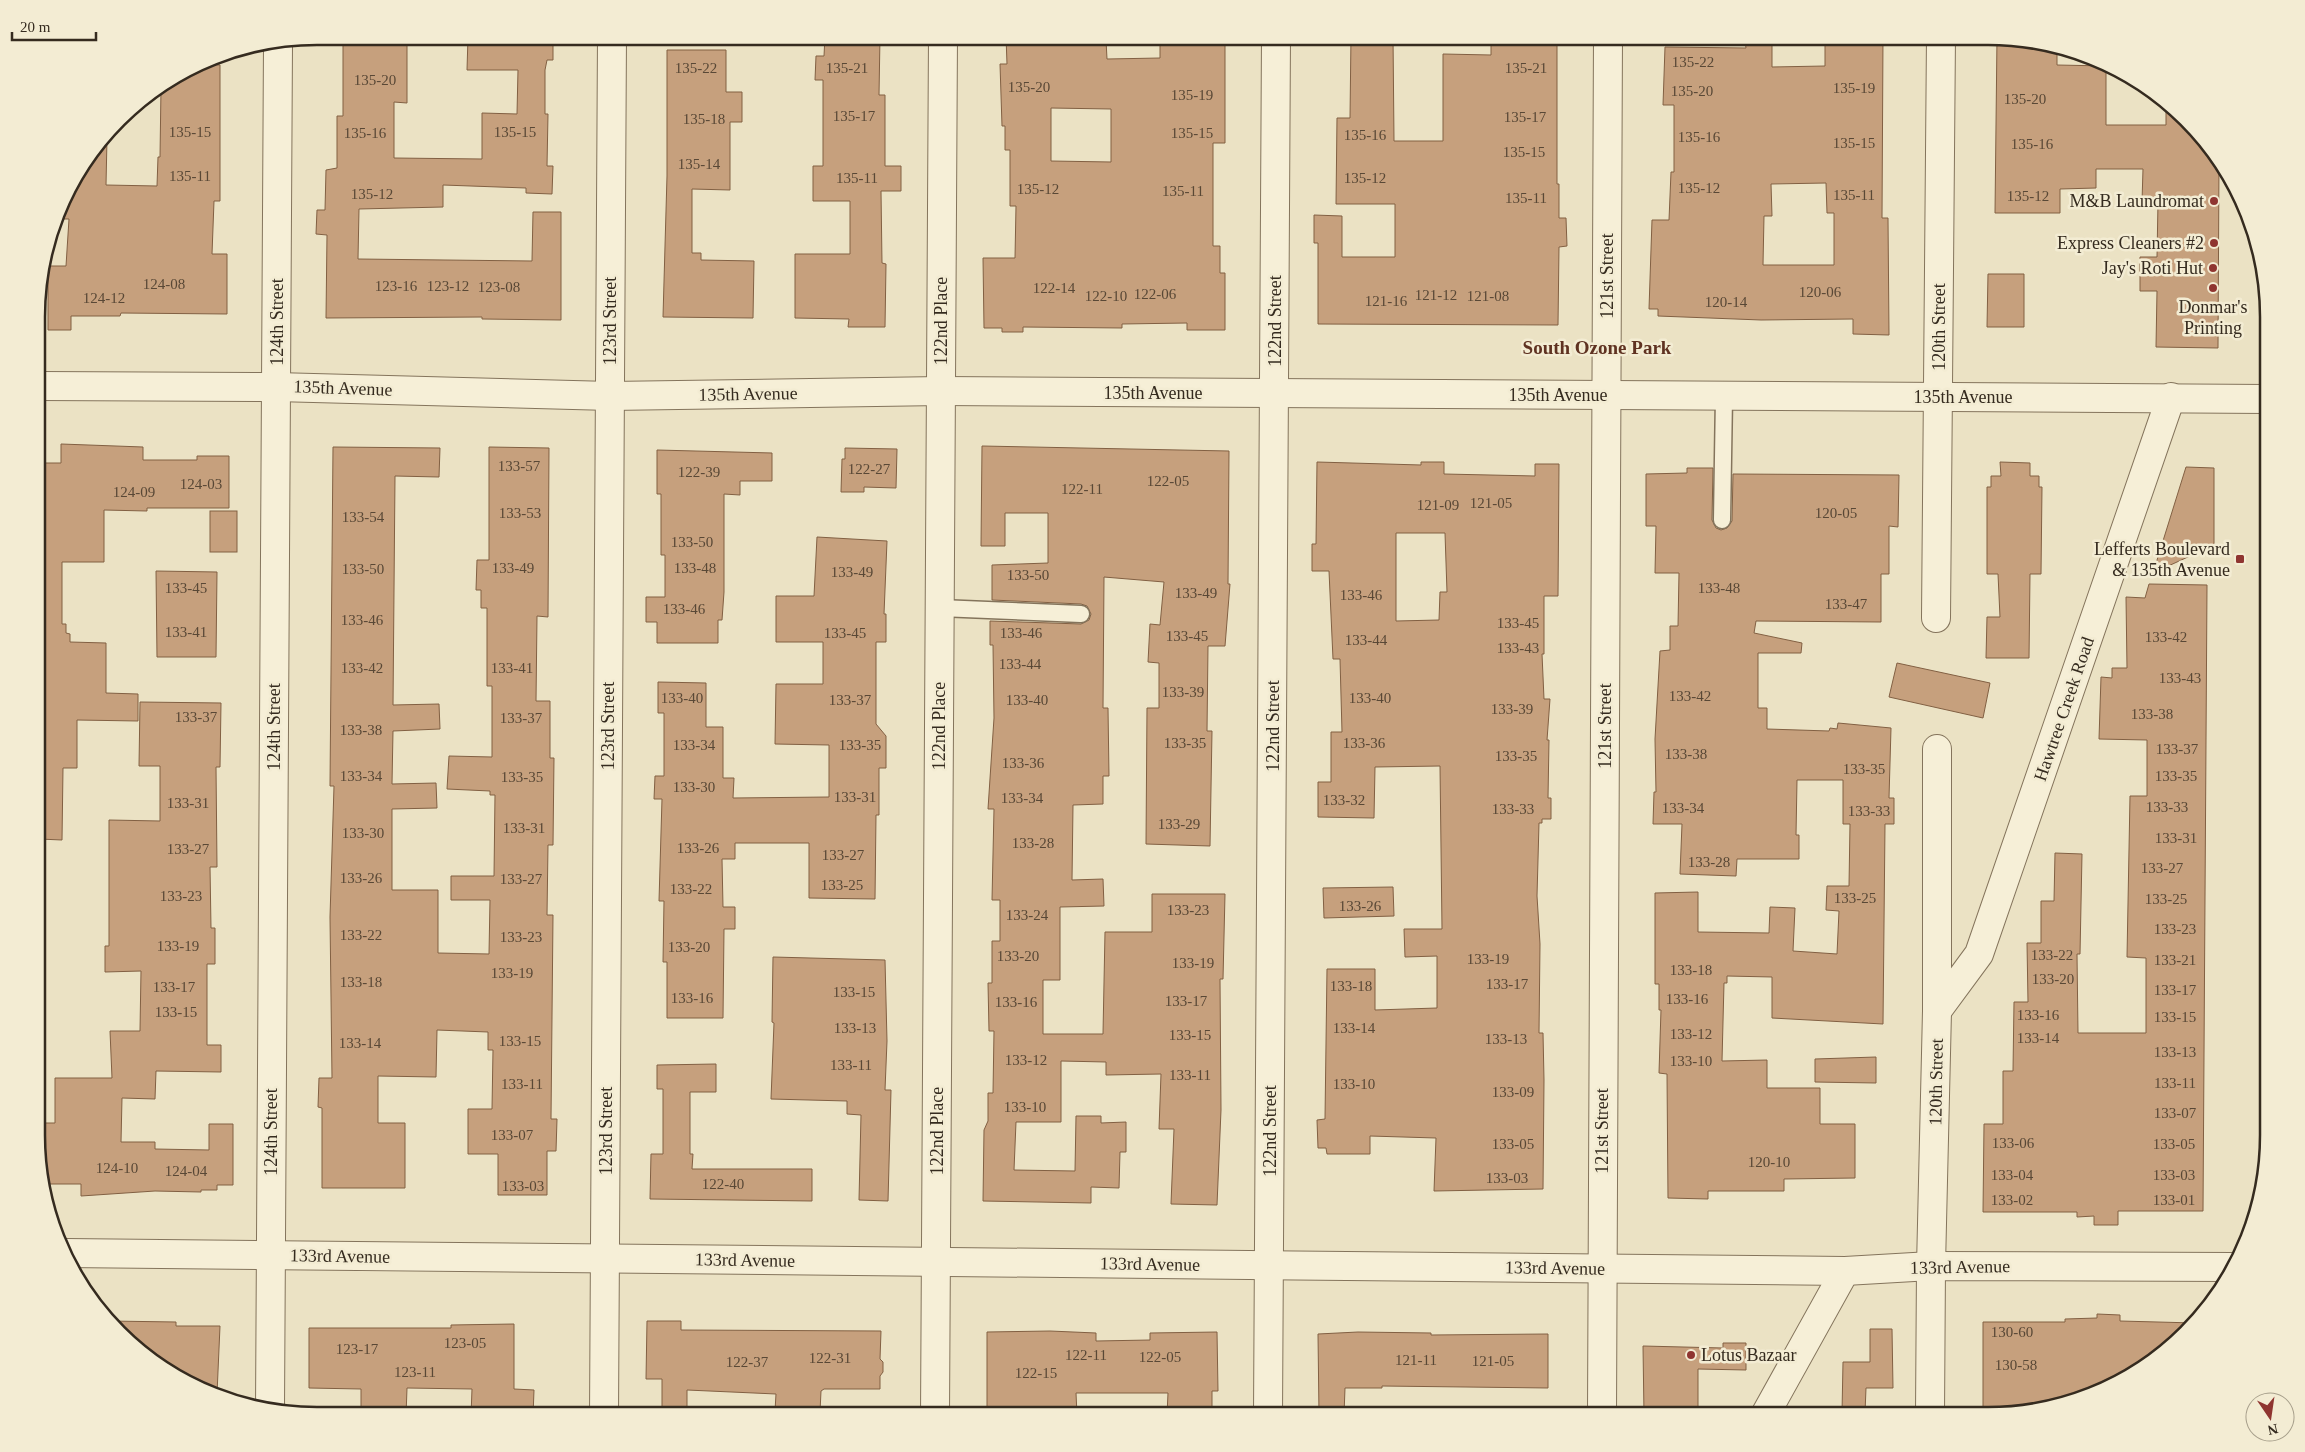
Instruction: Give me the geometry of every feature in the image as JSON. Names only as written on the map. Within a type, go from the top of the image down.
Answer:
[{"type":"street","name":"123rd Street","points":[[604,1407],[612,45]]},
{"type":"street","name":"122nd Place","points":[[935,1407],[944,45]]},
{"type":"street","name":"122nd Street","points":[[1268,1407],[1276,45]]},
{"type":"street","name":"121st Street","points":[[1602,1407],[1601,1268],[1608,45]]},
{"type":"street","name":"120th Street","points":[[1936,618],[1941,45]]},
{"type":"street","name":"124th Street","points":[[270,1403],[278,48]]},
{"type":"street","name":"135th Avenue","points":[[45,386],[276,387],[610,396],[941,391],[2260,399]]},
{"type":"street","name":"Hawtree Creek Road","points":[[1938,1011],[1979,954],[2171,397]]},
{"type":"street","name":"120th Street","points":[[1930,1407],[1931,1266],[1938,1011],[1937,748]]},
{"type":"street","name":"133rd Avenue","points":[[72,1253],[1845,1271],[1931,1266],[2226,1267]]},
{"type":"street","points":[[1769,1407],[1845,1271]]},
{"type":"lane","points":[[1722,520],[1724,396]]},
{"type":"lane","points":[[940,608],[1081,614]]},
{"type":"building","points":[[343,45],[407,45],[407,103],[394,102],[394,158],[482,159],[482,113],[517,114],[518,70],[467,70],[468,45],[553,45],[553,60],[547,60],[545,70],[545,114],[548,114],[547,166],[553,166],[552,194],[526,193],[526,188],[443,185],[443,207],[359,209],[358,259],[532,261],[533,212],[561,212],[561,320],[482,319],[482,317],[326,318],[327,235],[316,234],[317,210],[325,210],[326,170],[337,168],[337,116],[343,116]]},
{"type":"building","points":[[825,45],[880,45],[879,95],[885,95],[885,166],[901,166],[901,191],[881,191],[882,263],[886,264],[885,327],[848,327],[849,319],[795,318],[795,254],[850,254],[850,201],[813,201],[813,166],[823,166],[823,80],[815,80],[816,56],[824,56]]},
{"type":"building","points":[[1006,45],[1106,45],[1107,59],[1160,58],[1160,45],[1225,45],[1225,143],[1213,143],[1213,246],[1220,246],[1220,273],[1225,273],[1225,330],[1187,330],[1187,323],[1122,324],[1122,328],[1023,327],[1023,332],[1002,332],[1002,328],[984,328],[983,258],[1015,258],[1016,206],[1010,206],[1010,150],[1005,150],[1005,126],[1002,126],[1000,64],[1007,64]],"holes":[[[1051,108],[1111,109],[1111,162],[1051,161]]]},
{"type":"building","points":[[1351,45],[1393,45],[1394,141],[1443,141],[1443,54],[1491,55],[1491,45],[1557,45],[1557,184],[1559,184],[1559,218],[1566,218],[1567,246],[1559,247],[1558,325],[1318,324],[1318,243],[1314,243],[1314,215],[1342,216],[1342,257],[1395,257],[1395,204],[1336,204],[1337,118],[1350,118]]},
{"type":"building","points":[[1746,45],[1772,45],[1772,67],[1825,66],[1825,45],[1883,45],[1882,218],[1888,218],[1889,335],[1853,334],[1853,319],[1761,320],[1658,316],[1658,309],[1649,309],[1652,220],[1669,220],[1671,172],[1674,172],[1674,105],[1663,105],[1665,47],[1746,48]],"holes":[[[1826,183],[1827,213],[1834,213],[1834,265],[1763,265],[1764,216],[1772,216],[1771,184]]]},
{"type":"building","points":[[1997,46],[2023,47],[2057,54],[2057,65],[2091,66],[2106,72],[2106,125],[2166,125],[2166,112],[2192,138],[2219,173],[2218,348],[2156,347],[2157,291],[2140,291],[2140,257],[2157,257],[2158,202],[2142,202],[2143,169],[2096,169],[2096,188],[2060,189],[2060,213],[1995,213]]},
{"type":"building","points":[[667,50],[726,50],[726,92],[742,92],[742,122],[730,122],[730,190],[692,189],[692,253],[701,253],[701,260],[754,261],[753,318],[663,317],[667,176]]},
{"type":"building","points":[[216,65],[220,65],[220,201],[214,201],[212,254],[227,254],[227,314],[121,313],[120,316],[71,316],[71,330],[48,330],[50,266],[66,266],[69,219],[64,219],[81,181],[107,145],[106,185],[157,186],[158,157],[160,157],[161,95],[181,81]]},
{"type":"building","points":[[1988,274],[2024,274],[2024,327],[1987,327]]},
{"type":"building","points":[[61,444],[143,447],[143,460],[197,460],[197,456],[229,456],[229,508],[147,508],[147,511],[104,510],[104,562],[62,562],[62,624],[66,624],[66,633],[70,634],[70,642],[106,643],[106,693],[138,694],[138,721],[77,720],[77,768],[63,768],[62,840],[45,839],[45,463],[61,463]]},
{"type":"building","points":[[982,446],[1229,451],[1228,584],[1230,584],[1225,646],[1208,646],[1207,731],[1212,731],[1210,846],[1146,844],[1147,708],[1159,708],[1159,663],[1148,662],[1150,624],[1160,625],[1164,582],[1104,577],[1103,708],[1108,708],[1109,776],[1103,776],[1103,804],[1073,805],[1072,880],[1103,879],[1104,906],[1060,907],[1060,980],[1043,980],[1043,1034],[1103,1034],[1105,932],[1152,932],[1152,894],[1225,894],[1223,979],[1220,979],[1221,1110],[1217,1205],[1171,1204],[1174,1129],[1159,1129],[1161,1074],[1106,1075],[1106,1062],[1061,1061],[1061,1122],[1016,1122],[1014,1170],[1075,1171],[1076,1116],[1101,1116],[1101,1123],[1126,1122],[1126,1152],[1120,1152],[1119,1188],[1091,1187],[1091,1203],[983,1201],[984,1130],[988,1121],[988,1093],[993,1093],[994,1031],[989,1031],[988,983],[992,983],[992,941],[1000,941],[1000,900],[992,900],[994,809],[988,809],[994,718],[993,645],[990,645],[990,621],[1081,624],[1089,620],[1091,614],[1087,606],[1081,604],[992,600],[992,565],[1048,563],[1048,513],[1005,513],[1005,546],[981,546]]},
{"type":"building","points":[[333,447],[440,448],[439,477],[395,476],[393,705],[439,704],[440,729],[393,731],[392,784],[436,783],[437,808],[392,809],[392,890],[438,890],[438,953],[489,954],[490,900],[451,900],[451,876],[494,876],[495,795],[490,795],[490,791],[447,789],[449,756],[492,757],[492,686],[487,686],[487,608],[481,608],[481,590],[476,590],[477,560],[489,560],[489,447],[549,448],[548,617],[537,616],[536,701],[550,701],[550,758],[554,758],[553,845],[548,845],[547,915],[553,915],[551,1119],[557,1119],[556,1151],[547,1151],[547,1195],[498,1195],[498,1154],[468,1154],[468,1109],[492,1109],[493,1050],[488,1050],[488,1032],[437,1030],[436,1077],[378,1076],[378,1123],[405,1123],[405,1188],[322,1188],[322,1108],[318,1107],[319,1078],[332,1078],[330,917],[334,786],[330,786]]},
{"type":"building","points":[[845,448],[897,449],[896,488],[864,487],[864,492],[841,492],[842,459],[845,459]]},
{"type":"building","points":[[657,450],[772,453],[772,481],[740,481],[740,495],[724,494],[724,592],[722,620],[718,620],[718,643],[657,643],[657,622],[646,622],[646,597],[665,597],[665,555],[661,555],[661,494],[657,494]]},
{"type":"building","points":[[1317,462],[1421,465],[1421,462],[1444,462],[1444,474],[1535,476],[1535,464],[1559,464],[1558,596],[1544,596],[1544,654],[1542,654],[1544,699],[1550,699],[1547,740],[1549,740],[1548,798],[1551,798],[1551,819],[1542,819],[1542,823],[1539,823],[1537,896],[1540,944],[1539,1033],[1543,1033],[1544,1080],[1543,1189],[1434,1191],[1436,1138],[1370,1136],[1370,1154],[1327,1154],[1326,1148],[1318,1148],[1317,1120],[1325,1119],[1327,969],[1375,969],[1375,1010],[1437,1008],[1437,956],[1405,957],[1404,929],[1442,929],[1440,766],[1375,767],[1374,818],[1318,817],[1318,782],[1331,782],[1331,732],[1342,732],[1340,659],[1333,659],[1329,571],[1312,571],[1312,544],[1316,544]],"holes":[[[1396,533],[1445,533],[1447,592],[1440,592],[1439,620],[1396,621]]]},
{"type":"building","points":[[2000,462],[2030,463],[2030,476],[2039,476],[2039,487],[2042,487],[2041,574],[2030,574],[2029,658],[1986,658],[1987,617],[2000,617],[1998,574],[1987,574],[1987,487],[1991,487],[1991,476],[2001,476]]},
{"type":"building","points":[[2186,467],[2214,468],[2214,545],[2153,573]]},
{"type":"building","points":[[1687,468],[1713,468],[1712,520],[1716,528],[1721,530],[1727,528],[1732,521],[1733,474],[1899,475],[1898,527],[1889,526],[1889,574],[1881,574],[1881,622],[1756,621],[1754,633],[1802,643],[1801,653],[1758,653],[1758,708],[1767,708],[1767,729],[1829,731],[1830,728],[1837,729],[1838,723],[1891,728],[1889,798],[1894,798],[1894,824],[1885,824],[1883,1024],[1772,1018],[1772,977],[1727,976],[1727,983],[1724,983],[1722,1061],[1767,1060],[1767,1088],[1820,1088],[1820,1124],[1855,1124],[1855,1178],[1784,1179],[1784,1191],[1708,1191],[1708,1199],[1668,1198],[1667,1074],[1659,1073],[1661,1010],[1659,1010],[1659,984],[1655,984],[1655,893],[1698,892],[1698,932],[1769,933],[1770,907],[1795,908],[1793,951],[1837,954],[1839,911],[1826,910],[1827,886],[1849,886],[1850,824],[1843,824],[1843,780],[1797,780],[1796,835],[1799,835],[1799,859],[1737,859],[1736,876],[1680,874],[1682,824],[1653,824],[1654,792],[1656,792],[1655,739],[1660,651],[1670,650],[1670,626],[1678,626],[1679,573],[1655,573],[1656,526],[1646,526],[1646,474],[1687,473]]},
{"type":"building","points":[[210,511],[237,511],[237,552],[210,552]]},
{"type":"building","points":[[817,537],[887,541],[884,614],[886,614],[886,642],[876,642],[876,724],[886,736],[886,768],[879,768],[879,815],[876,815],[875,899],[809,898],[809,843],[735,843],[735,859],[722,859],[723,907],[735,907],[735,929],[724,929],[723,1018],[667,1018],[667,962],[663,962],[664,901],[659,901],[662,799],[654,799],[655,776],[664,776],[664,713],[658,713],[658,682],[706,683],[706,727],[723,727],[723,778],[734,778],[733,798],[829,797],[829,745],[775,744],[776,684],[823,684],[823,642],[776,642],[776,596],[814,596]]},
{"type":"building","points":[[156,571],[217,572],[216,657],[157,657]]},
{"type":"building","points":[[2149,584],[2207,585],[2203,1211],[2118,1211],[2118,1225],[2094,1225],[2094,1216],[2077,1217],[2077,1212],[1983,1212],[1984,1124],[2003,1124],[2003,1071],[2013,1071],[2014,1002],[2028,1002],[2027,943],[2041,943],[2041,901],[2054,901],[2055,853],[2082,854],[2080,954],[2077,954],[2078,1033],[2146,1033],[2146,958],[2127,957],[2130,796],[2147,796],[2147,740],[2099,739],[2101,677],[2112,678],[2112,668],[2127,668],[2126,597],[2145,598]]},
{"type":"building","points":[[1897,663],[1990,683],[1983,718],[1889,697]]},
{"type":"building","points":[[140,702],[221,703],[220,767],[216,767],[217,867],[210,867],[211,928],[215,928],[215,964],[207,964],[207,1045],[221,1045],[221,1072],[156,1071],[155,1099],[122,1098],[121,1142],[155,1142],[155,1149],[209,1150],[209,1124],[233,1124],[233,1185],[217,1185],[217,1190],[201,1190],[201,1192],[155,1191],[81,1196],[81,1184],[49,1184],[45,1123],[55,1123],[55,1078],[112,1078],[110,1031],[140,1031],[141,971],[105,972],[105,946],[109,946],[109,820],[160,821],[160,766],[139,766]]},
{"type":"building","points":[[1393,887],[1394,916],[1324,918],[1323,888]]},
{"type":"building","points":[[773,957],[885,960],[887,1041],[885,1090],[891,1090],[888,1201],[859,1200],[861,1115],[847,1114],[847,1101],[771,1099],[774,1023],[772,1022]]},
{"type":"building","points":[[1876,1057],[1876,1083],[1815,1082],[1815,1059]]},
{"type":"building","points":[[716,1064],[716,1092],[690,1092],[690,1154],[693,1154],[692,1169],[812,1169],[812,1201],[650,1199],[651,1154],[663,1154],[663,1089],[657,1089],[657,1065]]},
{"type":"building","points":[[2097,1314],[2120,1315],[2120,1321],[2184,1323],[2139,1361],[2124,1371],[2092,1386],[2075,1393],[2041,1402],[1983,1407],[1983,1322],[2065,1322],[2065,1319],[2097,1318]]},
{"type":"building","points":[[120,1321],[176,1322],[176,1326],[220,1326],[217,1388],[181,1371],[166,1361],[138,1339]]},
{"type":"building","points":[[647,1321],[681,1321],[681,1330],[881,1331],[880,1359],[883,1362],[883,1372],[880,1376],[880,1389],[824,1389],[821,1391],[820,1407],[775,1407],[776,1394],[687,1390],[687,1407],[662,1407],[662,1379],[646,1379]]},
{"type":"building","points":[[514,1324],[514,1389],[534,1390],[533,1407],[471,1407],[472,1389],[407,1388],[406,1407],[361,1407],[361,1389],[309,1388],[309,1328],[451,1328],[451,1325]]},
{"type":"building","points":[[1870,1329],[1892,1329],[1893,1388],[1866,1388],[1865,1407],[1842,1407],[1843,1362],[1870,1362]]},
{"type":"building","points":[[1050,1331],[1096,1333],[1096,1341],[1150,1340],[1150,1333],[1217,1332],[1218,1391],[1212,1391],[1212,1407],[1167,1407],[1168,1393],[1076,1393],[1077,1407],[987,1407],[987,1332]]},
{"type":"building","points":[[1358,1332],[1431,1333],[1431,1335],[1548,1334],[1548,1388],[1382,1386],[1382,1388],[1345,1388],[1344,1407],[1319,1407],[1318,1334]]},
{"type":"building","points":[[1723,1343],[1746,1343],[1746,1370],[1698,1369],[1698,1407],[1644,1407],[1643,1346],[1723,1348]]},
{"type":"place","name":"M&B Laundromat","points":[[2214,201]]},
{"type":"place","name":"Express Cleaners #2","points":[[2214,243]]},
{"type":"place","name":"Jay's Roti Hut","points":[[2213,268]]},
{"type":"place","name":"Donmar's Printing","points":[[2213,288]]},
{"type":"place","name":"Lefferts Boulevard & 135th Avenue","points":[[2240,559]]},
{"type":"place","name":"Lotus Bazaar","points":[[1691,1355]]},
{"type":"district","name":"South Ozone Park","points":[[1597,347]]}]
